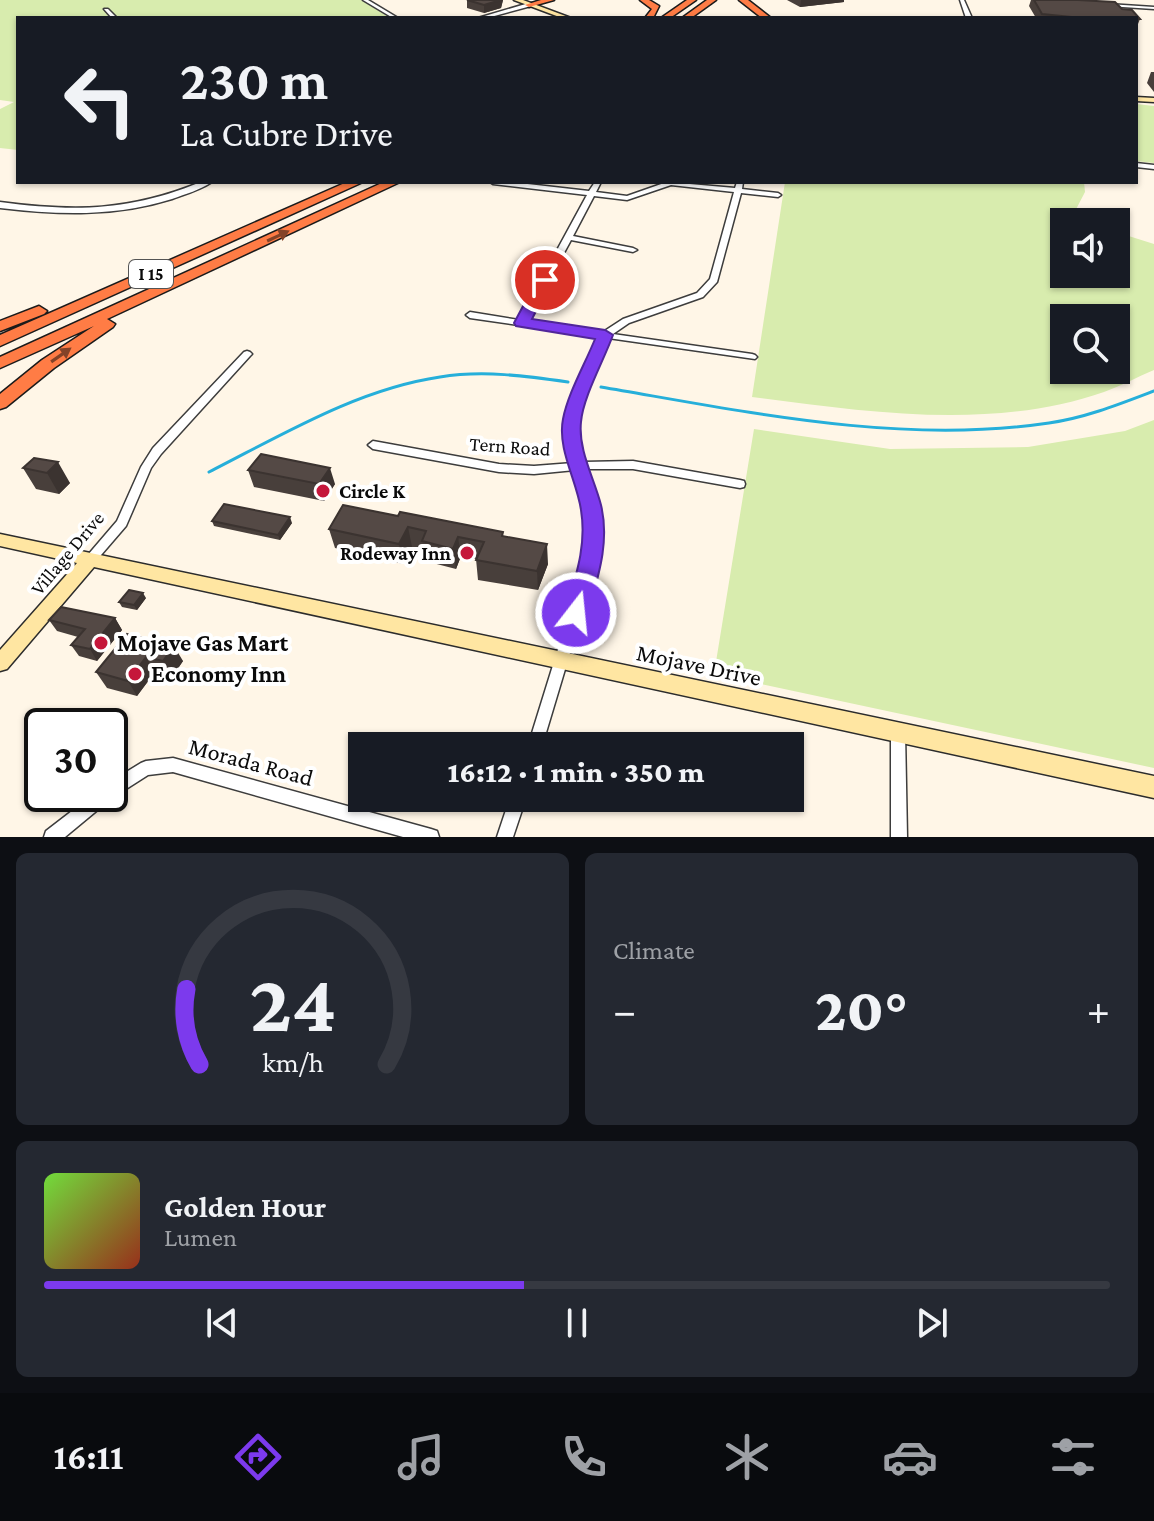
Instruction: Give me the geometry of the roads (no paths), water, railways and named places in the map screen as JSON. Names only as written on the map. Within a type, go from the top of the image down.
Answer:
[{"type":"highway","points":[[529,5],[541,0]]},
{"type":"highway","points":[[529,5],[550,0]]},
{"type":"highway","points":[[644,0],[656,8],[650,16]]},
{"type":"highway","points":[[668,16],[692,0]]},
{"type":"highway","points":[[689,16],[712,0]]},
{"type":"highway","points":[[743,0],[764,16]]},
{"type":"highway","name":"I 15","points":[[0,341],[353,184]]},
{"type":"highway","name":"I 15","points":[[0,363],[390,184]]},
{"type":"highway","points":[[0,326],[302,207]]},
{"type":"highway","points":[[0,403],[74,345],[207,268]]},
{"type":"main road","points":[[517,0],[562,16]]},
{"type":"main road","name":"Mojave Drive","points":[[0,540],[1154,787]]},
{"type":"main road","name":"Village Drive","points":[[0,663],[91,559]]},
{"type":"street","points":[[365,0],[391,16]]},
{"type":"street","points":[[488,16],[529,5]]},
{"type":"street","points":[[1107,5],[1154,8]]},
{"type":"street","points":[[106,10],[113,16]]},
{"type":"street","points":[[0,205],[63,213],[108,211],[163,200],[203,184]]},
{"type":"street","points":[[508,184],[627,198],[668,184]]},
{"type":"street","points":[[522,323],[597,184]]},
{"type":"street","points":[[694,184],[739,186],[778,195]]},
{"type":"street","points":[[540,732],[592,556],[594,530],[591,506],[577,466],[572,418],[605,335],[626,321],[690,299],[709,289],[739,186]]},
{"type":"street","points":[[568,237],[633,250]]},
{"type":"street","points":[[470,315],[752,357]]},
{"type":"street","name":"Village Drive","points":[[91,559],[126,515],[141,476],[157,451],[247,354]]},
{"type":"street","name":"Tern Road","points":[[373,445],[499,468],[534,470],[633,465],[740,484]]},
{"type":"street","points":[[898,732],[899,837]]},
{"type":"street","name":"Morada Road","points":[[128,779],[146,768],[173,765],[431,837]]},
{"type":"street","name":"Morada Road","points":[[52,837],[83,812]]},
{"type":"street","points":[[505,837],[513,812]]},
{"type":"waterway","points":[[209,472],[321,415],[410,383],[472,374],[568,382]]},
{"type":"waterway","points":[[601,387],[824,423],[937,430],[993,429],[1062,421],[1154,391]]},
{"type":"place","name":"Circle K","points":[[323,491]]},
{"type":"place","name":"Rodeway Inn","points":[[467,553]]},
{"type":"place","name":"Mojave Gas Mart","points":[[101,643]]},
{"type":"place","name":"Economy Inn","points":[[135,674]]}]
